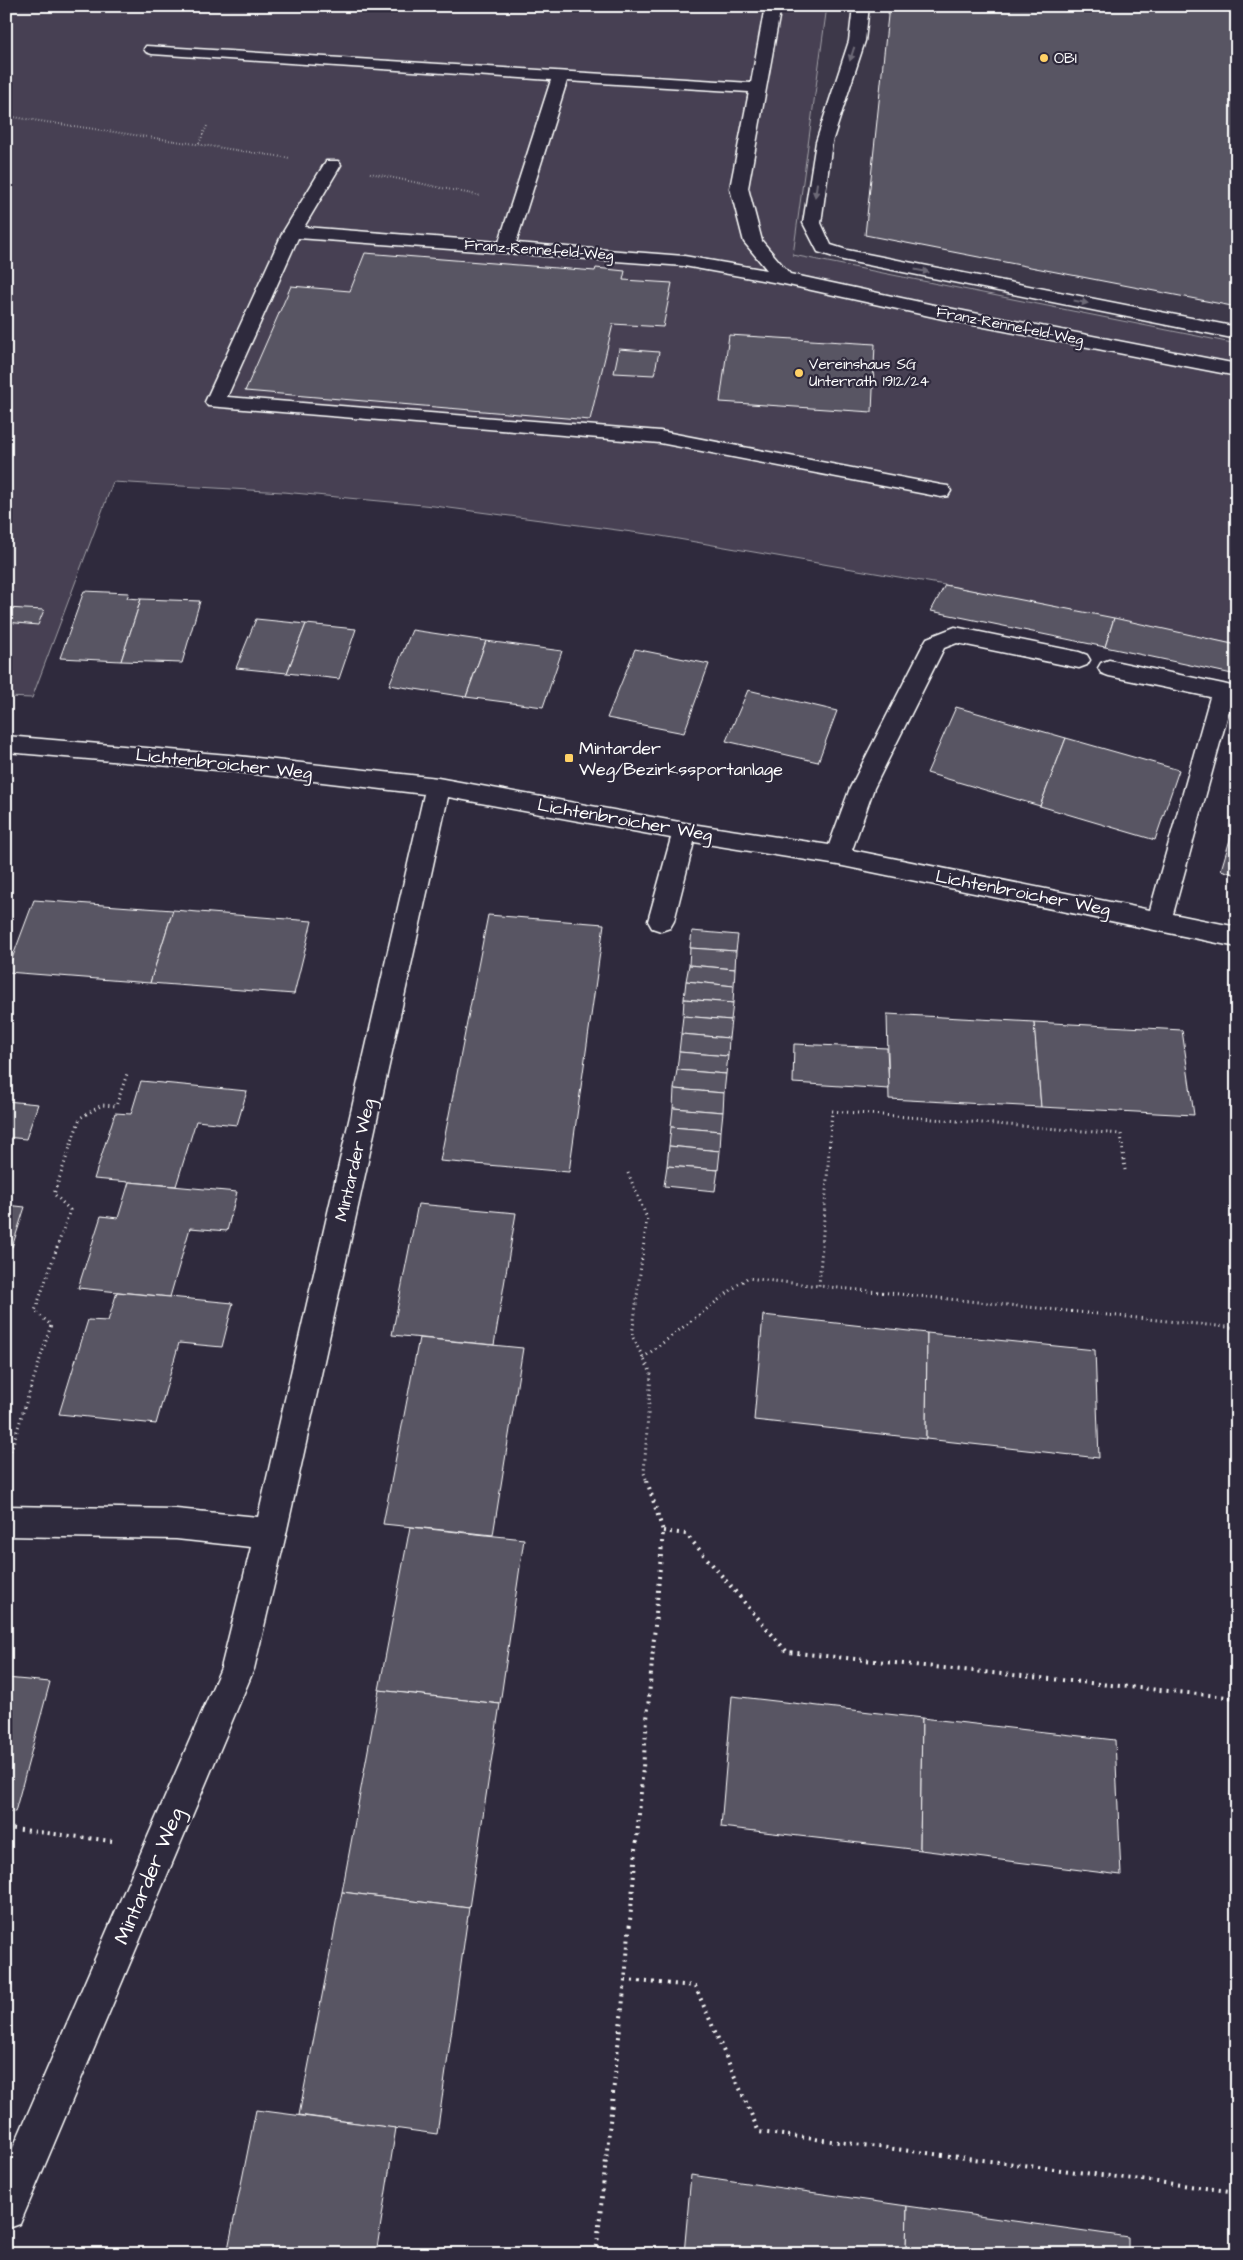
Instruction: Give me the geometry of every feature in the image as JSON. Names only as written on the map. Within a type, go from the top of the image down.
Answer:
[{"type":"street","points":[[773,6],[739,188],[754,242],[784,278]]},
{"type":"street","points":[[862,6],[856,41],[824,142],[812,223],[824,248],[843,256],[1237,333]]},
{"type":"street","points":[[152,49],[758,88]]},
{"type":"street","points":[[506,247],[560,76]]},
{"type":"street","points":[[332,165],[292,232],[215,402],[660,437],[941,490]]},
{"type":"street","name":"Franz-Rennefeld-Weg","points":[[292,232],[684,261],[784,278],[943,314],[1237,370]]},
{"type":"street","points":[[838,856],[862,788],[935,643],[955,635],[1079,660]]},
{"type":"street","points":[[1109,668],[1223,692],[1159,921]]},
{"type":"street","name":"Lichtenbroicher Weg","points":[[6,744],[229,764],[438,787],[685,832],[838,856],[1237,937]]},
{"type":"street","name":"Mintarder Weg","points":[[6,2210],[237,1669],[270,1534],[438,787]]},
{"type":"street","points":[[661,921],[685,832]]},
{"type":"street","points":[[6,1521],[176,1524],[270,1534]]},
{"type":"path","points":[[6,116],[199,143],[332,165]]},
{"type":"path","points":[[199,143],[207,126]]},
{"type":"path","points":[[6,1465],[51,1325],[35,1311],[70,1210],[54,1194],[80,1118],[102,1105],[116,1106],[128,1074]]},
{"type":"path","points":[[819,1286],[832,1111],[1121,1134],[1125,1170]]},
{"type":"path","points":[[596,2254],[626,1980],[663,1531],[644,1473],[651,1373],[632,1336],[647,1218],[628,1173]]},
{"type":"path","points":[[643,1358],[747,1278],[1237,1328]]},
{"type":"path","points":[[663,1531],[686,1534],[787,1652],[1237,1698]]},
{"type":"path","points":[[6,1828],[161,1848]]},
{"type":"path","points":[[626,1980],[695,1986],[759,2132],[1237,2192]]},
{"type":"shaded area","points":[[6,6],[827,6],[793,255],[1237,344],[1237,645],[945,585],[655,535],[434,506],[283,492],[113,482],[32,698],[6,697]]},
{"type":"shaded area","points":[[827,6],[1237,6],[1237,344],[793,255]]},
{"type":"building","points":[[889,6],[1237,6],[1237,307],[865,235]]},
{"type":"building","points":[[365,253],[595,271],[596,268],[625,271],[623,280],[672,283],[663,327],[613,324],[590,420],[245,391],[291,286],[350,291]]},
{"type":"building","name":"Vereinshaus SG Unterrath 1912/24","points":[[729,335],[875,344],[872,412],[720,402]]},
{"type":"building","points":[[619,349],[659,352],[654,375],[614,373]]},
{"type":"building","points":[[945,585],[1114,618],[1105,647],[931,611]]},
{"type":"building","points":[[84,591],[129,593],[127,598],[141,599],[121,661],[60,658]]},
{"type":"building","points":[[141,599],[200,601],[182,663],[121,661]]},
{"type":"building","points":[[6,608],[44,610],[38,625],[6,622]]},
{"type":"building","points":[[1114,618],[1237,645],[1237,675],[1105,647]]},
{"type":"building","points":[[256,619],[306,624],[287,673],[236,668]]},
{"type":"building","points":[[306,624],[356,629],[339,679],[287,673]]},
{"type":"building","points":[[412,630],[486,641],[466,697],[389,685]]},
{"type":"building","points":[[486,641],[562,651],[543,707],[466,697]]},
{"type":"building","points":[[635,649],[709,664],[684,733],[607,718]]},
{"type":"building","points":[[748,690],[837,711],[818,762],[726,741]]},
{"type":"building","points":[[956,707],[1066,738],[1040,806],[927,773]]},
{"type":"building","points":[[1066,738],[1179,770],[1155,840],[1040,806]]},
{"type":"building","points":[[1237,816],[1237,875],[1221,870]]},
{"type":"building","points":[[34,900],[173,910],[150,983],[7,972]]},
{"type":"building","points":[[173,910],[312,921],[294,994],[150,983]]},
{"type":"building","points":[[488,915],[604,924],[569,1172],[440,1161]]},
{"type":"building","points":[[692,931],[738,935],[736,951],[690,948]]},
{"type":"building","points":[[690,948],[736,951],[735,969],[689,965]]},
{"type":"building","points":[[689,965],[735,969],[734,986],[686,981]]},
{"type":"building","points":[[686,981],[734,986],[733,1003],[684,999]]},
{"type":"building","points":[[684,999],[733,1003],[731,1020],[683,1016]]},
{"type":"building","points":[[887,1014],[1034,1022],[1041,1107],[889,1099]]},
{"type":"building","points":[[683,1016],[731,1020],[729,1038],[681,1034]]},
{"type":"building","points":[[1034,1022],[1182,1030],[1194,1115],[1041,1107]]},
{"type":"building","points":[[681,1034],[729,1038],[728,1056],[679,1052]]},
{"type":"building","points":[[794,1044],[887,1048],[889,1089],[793,1083]]},
{"type":"building","points":[[679,1052],[728,1056],[726,1074],[677,1070]]},
{"type":"building","points":[[677,1070],[726,1074],[724,1093],[674,1089]]},
{"type":"building","points":[[141,1081],[247,1091],[237,1125],[196,1121],[176,1186],[94,1179],[115,1113],[131,1114]]},
{"type":"building","points":[[674,1089],[724,1093],[723,1112],[673,1108]]},
{"type":"building","points":[[6,1101],[38,1104],[26,1139],[6,1137]]},
{"type":"building","points":[[673,1108],[723,1112],[721,1131],[671,1127]]},
{"type":"building","points":[[671,1127],[721,1131],[720,1151],[669,1146]]},
{"type":"building","points":[[669,1146],[720,1151],[718,1170],[667,1166]]},
{"type":"building","points":[[667,1166],[718,1170],[715,1191],[664,1186]]},
{"type":"building","points":[[129,1182],[237,1192],[227,1231],[190,1228],[170,1297],[78,1288],[101,1216],[118,1218]]},
{"type":"building","points":[[418,1204],[516,1213],[494,1345],[392,1335]]},
{"type":"building","points":[[6,1205],[25,1207],[12,1247],[6,1246]]},
{"type":"building","points":[[117,1292],[233,1303],[222,1347],[179,1343],[156,1424],[59,1414],[88,1320],[108,1321]]},
{"type":"building","points":[[763,1315],[927,1333],[926,1439],[754,1420]]},
{"type":"building","points":[[927,1333],[1095,1350],[1099,1458],[926,1439]]},
{"type":"building","points":[[419,1338],[523,1348],[493,1535],[383,1524]]},
{"type":"building","points":[[410,1527],[524,1539],[500,1704],[379,1690]]},
{"type":"building","points":[[6,1678],[50,1682],[15,1812],[6,1811]]},
{"type":"building","points":[[379,1690],[500,1704],[469,1908],[342,1892]]},
{"type":"building","points":[[732,1696],[922,1718],[920,1850],[721,1827]]},
{"type":"building","points":[[922,1718],[1115,1740],[1121,1875],[920,1850]]},
{"type":"building","points":[[342,1892],[469,1908],[437,2134],[299,2115]]},
{"type":"building","points":[[256,2110],[396,2128],[376,2254],[227,2254]]},
{"type":"building","points":[[691,2175],[907,2206],[906,2254],[684,2254]]},
{"type":"building","points":[[907,2206],[1128,2237],[1128,2254],[906,2254]]},
{"type":"place","name":"OBI","points":[[1044,58]]},
{"type":"place","name":"Vereinshaus SG Unterrath 1912/24","points":[[799,373]]},
{"type":"place","name":"Mintarder Weg/Bezirkssportanlage","points":[[569,758]]}]
